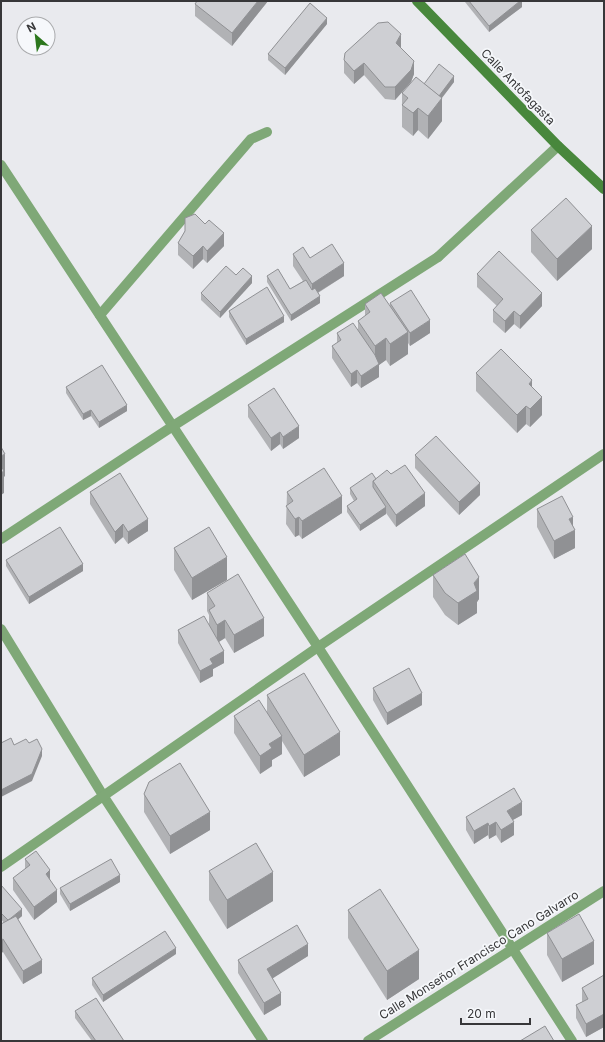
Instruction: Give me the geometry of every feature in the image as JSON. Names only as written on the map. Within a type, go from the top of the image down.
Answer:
[{"type":"main road","name":"Calle Antofagasta","points":[[417,1],[558,146],[603,186]]},
{"type":"street","points":[[100,316],[251,139],[267,132]]},
{"type":"street","points":[[1,539],[172,426],[438,257],[558,146]]},
{"type":"street","points":[[1,165],[318,648],[572,1041]]},
{"type":"street","points":[[1,867],[318,648],[604,454]]},
{"type":"street","points":[[1,629],[104,797],[263,1041]]},
{"type":"street","name":"Calle Monseñor Francisco Cano Galvarro","points":[[368,1041],[604,891]]},
{"type":"building","points":[[197,1],[258,1],[232,33],[195,4]]},
{"type":"building","points":[[469,1],[520,1],[489,26]]},
{"type":"building","points":[[310,3],[327,18],[285,68],[268,54]]},
{"type":"building","points":[[388,22],[401,34],[396,43],[414,61],[411,70],[395,87],[385,87],[364,63],[354,71],[344,60],[345,53],[378,23]]},
{"type":"building","points":[[439,64],[454,76],[439,96],[424,84]]},
{"type":"building","points":[[416,77],[442,98],[428,116],[418,108],[413,113],[402,105],[408,98],[402,93]]},
{"type":"building","points":[[566,198],[592,226],[557,259],[531,230]]},
{"type":"building","points":[[195,214],[205,224],[209,220],[224,233],[207,251],[203,246],[193,256],[178,243],[185,231],[185,218]]},
{"type":"building","points":[[332,244],[344,263],[312,284],[293,254],[303,247],[310,258]]},
{"type":"building","points":[[499,251],[542,293],[520,316],[514,311],[505,321],[493,310],[503,299],[477,274]]},
{"type":"building","points":[[226,266],[236,275],[243,268],[252,276],[220,312],[201,293]]},
{"type":"building","points":[[278,269],[290,289],[306,280],[312,290],[315,288],[320,296],[291,315],[267,276]]},
{"type":"building","points":[[267,287],[284,316],[246,339],[229,311]]},
{"type":"building","points":[[411,290],[430,320],[410,333],[390,303]]},
{"type":"building","points":[[381,293],[408,332],[390,344],[386,338],[375,346],[358,321],[370,312],[365,304]]},
{"type":"building","points":[[353,323],[375,355],[379,364],[361,376],[357,370],[351,374],[332,346],[341,340],[337,333]]},
{"type":"building","points":[[501,349],[532,380],[529,384],[542,397],[530,409],[526,406],[517,415],[476,373]]},
{"type":"building","points":[[102,365],[127,405],[99,422],[91,410],[83,414],[66,387]]},
{"type":"building","points":[[274,388],[299,426],[283,437],[280,432],[271,438],[248,405]]},
{"type":"building","points":[[436,436],[480,483],[459,502],[415,455]]},
{"type":"building","points":[[1,447],[5,454],[1,456]]},
{"type":"building","points":[[405,465],[425,493],[396,515],[373,481],[387,470],[391,474]]},
{"type":"building","points":[[1,466],[4,471],[1,473]]},
{"type":"building","points":[[324,468],[342,496],[302,521],[299,517],[295,519],[286,506],[293,501],[287,492]]},
{"type":"building","points":[[120,473],[148,519],[128,532],[123,524],[115,532],[90,492]]},
{"type":"building","points":[[372,473],[376,479],[373,481],[373,487],[386,507],[360,525],[347,506],[357,499],[350,488]]},
{"type":"building","points":[[562,496],[573,517],[569,519],[575,530],[554,541],[537,509]]},
{"type":"building","points":[[60,527],[83,564],[29,597],[6,560]]},
{"type":"building","points":[[209,527],[227,557],[192,578],[174,548]]},
{"type":"building","points":[[465,554],[479,577],[474,583],[477,591],[458,603],[445,593],[433,575]]},
{"type":"building","points":[[238,574],[264,618],[234,635],[225,620],[217,625],[209,610],[215,606],[207,593]]},
{"type":"building","points":[[204,616],[224,651],[210,659],[213,664],[200,671],[178,630]]},
{"type":"building","points":[[409,668],[422,693],[387,713],[373,688]]},
{"type":"building","points":[[304,673],[340,732],[304,755],[267,695]]},
{"type":"building","points":[[259,700],[282,736],[269,744],[272,748],[260,756],[234,716]]},
{"type":"building","points":[[11,738],[14,745],[26,739],[29,743],[37,739],[42,749],[32,774],[1,790],[1,743]]},
{"type":"building","points":[[180,763],[210,812],[170,836],[144,794],[149,782]]},
{"type":"building","points":[[514,788],[522,802],[507,811],[514,822],[501,830],[496,822],[489,826],[488,823],[474,831],[466,817]]},
{"type":"building","points":[[256,843],[273,872],[227,900],[209,871]]},
{"type":"building","points":[[36,851],[50,870],[46,874],[57,890],[34,907],[13,878],[30,865],[25,859]]},
{"type":"building","points":[[111,859],[120,875],[70,904],[60,888]]},
{"type":"building","points":[[1,885],[22,909],[8,920],[1,913]]},
{"type":"building","points":[[380,889],[419,950],[387,971],[348,910]]},
{"type":"building","points":[[579,914],[594,941],[562,959],[547,933]]},
{"type":"building","points":[[16,916],[42,960],[23,971],[3,939],[1,940],[1,924]]},
{"type":"building","points":[[297,925],[308,944],[267,969],[281,993],[264,1003],[238,960]]},
{"type":"building","points":[[165,931],[176,948],[103,995],[92,978]]},
{"type":"building","points":[[604,975],[604,1014],[586,1024],[576,1005],[588,999],[582,988]]},
{"type":"building","points":[[96,998],[124,1041],[96,1041],[75,1011]]},
{"type":"building","points":[[545,1026],[554,1041],[520,1041]]}]
